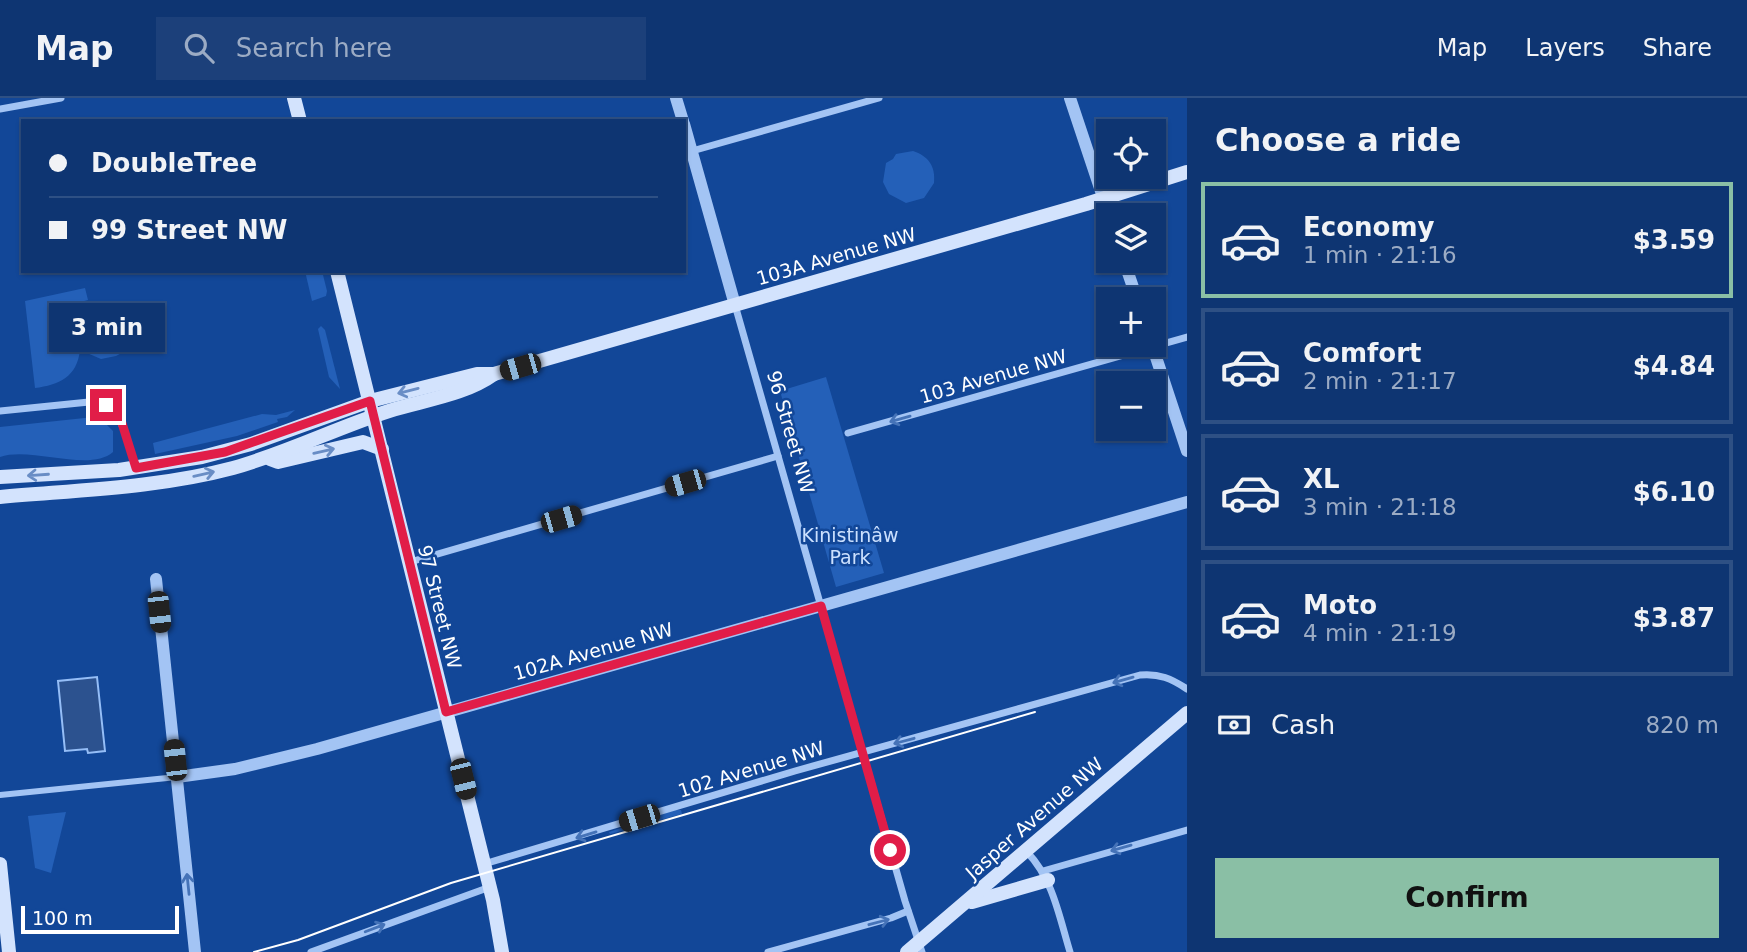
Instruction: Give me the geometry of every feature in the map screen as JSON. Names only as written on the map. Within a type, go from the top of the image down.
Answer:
[{"type":"main road","points":[[294,98],[299,119]]},
{"type":"main road","name":"103A Avenue NW","points":[[0,477],[136,468],[225,452],[370,401],[477,374],[494,374],[1103,199],[1187,172]]},
{"type":"main road","name":"97 Street NW","points":[[338,273],[484,864],[502,952]]},
{"type":"main road","name":"103A Avenue NW","points":[[0,497],[142,484],[195,476],[266,458],[374,416],[480,384],[494,374]]},
{"type":"main road","points":[[266,458],[278,462],[363,442],[382,449]]},
{"type":"main road","name":"Jasper Avenue NW","points":[[907,952],[920,947],[961,907],[1187,713]]},
{"type":"main road","points":[[0,864],[9,952]]},
{"type":"main road","points":[[961,907],[1046,876]]},
{"type":"street","points":[[0,109],[61,98]]},
{"type":"street","name":"96 Street NW","points":[[677,98],[683,119]]},
{"type":"street","points":[[692,151],[879,98]]},
{"type":"street","points":[[1070,98],[1104,203]]},
{"type":"street","name":"96 Street NW","points":[[686,130],[920,947]]},
{"type":"street","name":"103 Avenue NW","points":[[1166,342],[1187,337]]},
{"type":"street","name":"103 Avenue NW","points":[[848,433],[1116,357]]},
{"type":"street","points":[[1156,357],[1187,451]]},
{"type":"street","points":[[0,411],[89,402],[106,405],[118,415],[142,484]]},
{"type":"street","points":[[409,562],[778,456]]},
{"type":"street","name":"102A Avenue NW","points":[[0,795],[215,773],[251,766],[1187,502]]},
{"type":"street","points":[[156,579],[195,952]]},
{"type":"street","name":"102 Avenue NW","points":[[484,864],[795,771],[1140,675],[1167,677],[1187,689]]},
{"type":"street","points":[[1046,876],[1187,830]]},
{"type":"street","points":[[1027,852],[1046,876],[1070,952]]},
{"type":"street","points":[[311,952],[489,887]]},
{"type":"street","points":[[768,952],[908,911]]},
{"type":"green space","points":[[913,151],[930,162],[934,183],[924,198],[906,203],[889,194],[883,182],[886,163],[896,154]]},
{"type":"green space","points":[[305,273],[322,273],[326,296],[312,301]]},
{"type":"green space","points":[[85,288],[88,300],[62,307],[75,320],[88,346],[91,344],[99,350],[109,352],[128,345],[129,349],[116,356],[101,359],[80,350],[71,373],[52,385],[35,388],[25,301]],"holes":[[[57,304],[54,307],[71,317],[70,325],[60,328],[52,315],[53,305]]]},
{"type":"green space","points":[[321,326],[325,330],[340,389],[329,377],[318,329]]},
{"type":"green space","name":"Kinistinâw Park","points":[[826,377],[884,573],[836,587],[780,391]]},
{"type":"green space","points":[[295,410],[287,417],[277,419],[278,422],[237,436],[155,454],[153,443],[262,414],[276,415]]},
{"type":"green space","points":[[100,418],[113,431],[113,452],[103,458],[75,460],[13,454],[0,457],[0,427]]},
{"type":"green space","points":[[681,810],[682,814],[610,834],[609,832]]},
{"type":"green space","points":[[66,812],[51,873],[35,868],[28,816]]},
{"type":"shaded area","points":[[97,677],[105,751],[65,751],[58,681]]},
{"type":"tram line","points":[[254,952],[298,940],[451,883],[1035,712]]},
{"type":"route","points":[[106,405],[121,420],[136,468],[225,452],[370,401],[446,712],[821,606],[890,850]]}]
